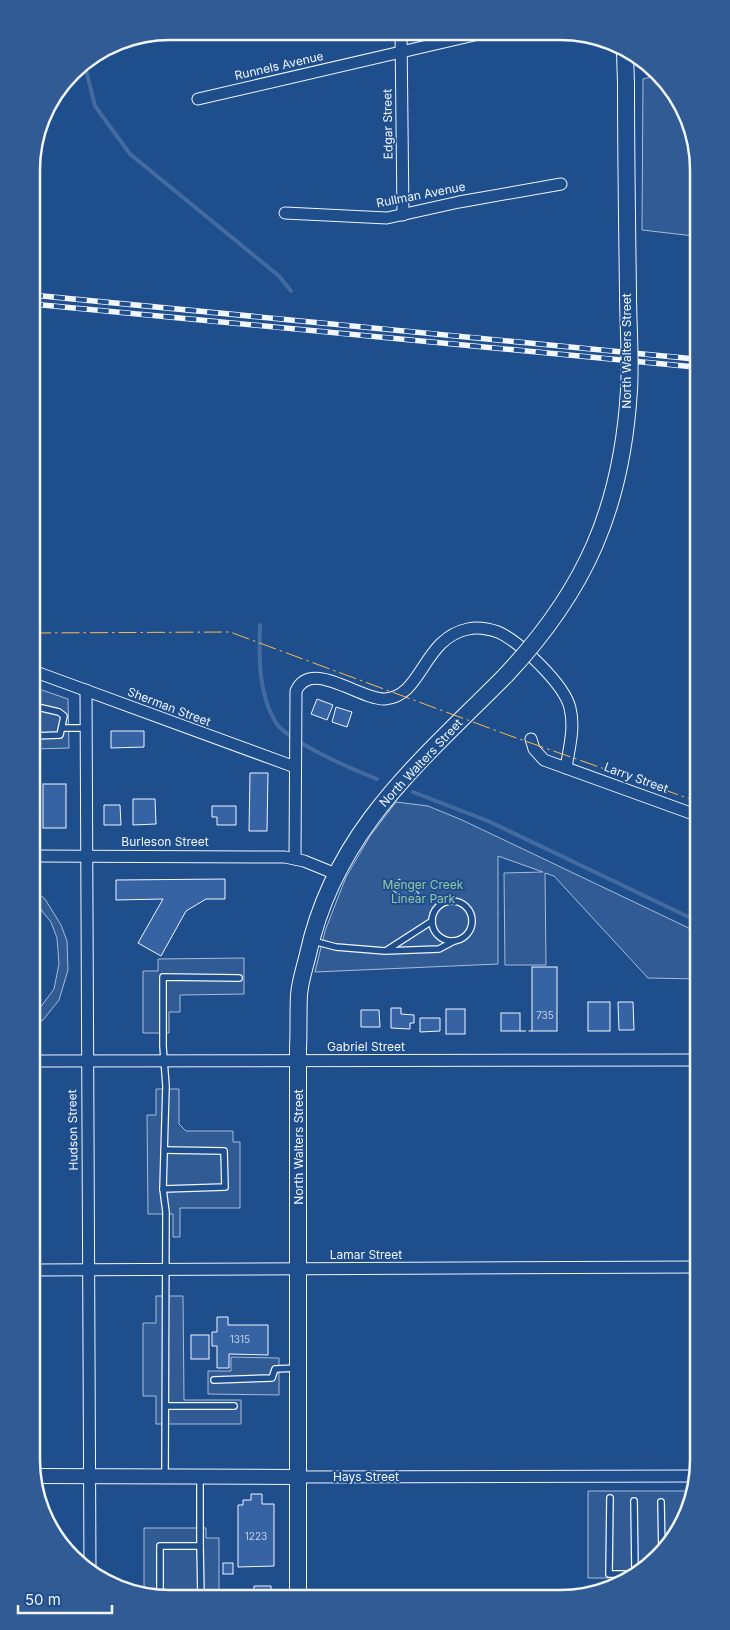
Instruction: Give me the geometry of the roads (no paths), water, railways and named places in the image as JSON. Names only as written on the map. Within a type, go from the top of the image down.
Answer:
[{"type":"main road","name":"North Walters Street","points":[[298,1590],[299,993],[311,940],[325,897],[356,838],[394,788],[506,675],[534,644],[572,592],[601,533],[611,505],[620,466],[629,378],[625,58]]},
{"type":"street","name":"Edgar Street","points":[[401,40],[403,215]]},
{"type":"street","name":"Runnels Avenue","points":[[198,99],[454,40]]},
{"type":"street","name":"Rullman Avenue","points":[[285,213],[376,218],[403,215],[459,202],[561,184]]},
{"type":"street","points":[[295,859],[296,691],[304,680],[319,678],[376,698],[398,697],[408,690],[428,658],[442,641],[452,634],[467,629],[484,629],[497,632],[517,644],[559,686],[567,698],[572,726],[566,768]]},
{"type":"street","name":"Sherman Street","points":[[40,674],[295,767]]},
{"type":"street","name":"Hudson Street","points":[[86,690],[85,856],[90,1562]]},
{"type":"street","name":"Larry Street","points":[[531,740],[534,749],[544,760],[690,813]]},
{"type":"street","name":"Burleson Street","points":[[40,856],[263,856],[295,859],[336,874]]},
{"type":"street","name":"Gabriel Street","points":[[40,1061],[690,1060]]},
{"type":"street","name":"Lamar Street","points":[[40,1270],[690,1267]]},
{"type":"street","name":"Hays Street","points":[[41,1476],[689,1476]]},
{"type":"lane","points":[[40,708],[63,714],[60,735],[40,736]]},
{"type":"lane","points":[[62,728],[86,728]]},
{"type":"lane","points":[[311,940],[336,947],[385,951],[439,949],[466,936],[472,924],[470,911],[466,906],[454,901],[447,901],[436,909],[432,921],[433,928],[441,938],[454,941]]},
{"type":"lane","points":[[385,951],[432,921]]},
{"type":"lane","points":[[165,1476],[166,1212],[163,1189],[165,1061],[163,1046],[163,977],[239,978]]},
{"type":"lane","points":[[163,1189],[225,1187],[224,1151],[165,1150]]},
{"type":"lane","points":[[214,1380],[272,1378],[275,1369],[298,1368]]},
{"type":"lane","points":[[166,1406],[234,1406]]},
{"type":"lane","points":[[200,1476],[201,1590]]},
{"type":"lane","points":[[610,1498],[609,1574],[623,1574]]},
{"type":"lane","points":[[634,1501],[635,1566]]},
{"type":"lane","points":[[661,1502],[662,1541]]},
{"type":"lane","points":[[160,1590],[160,1546],[200,1546]]},
{"type":"waterway","points":[[86,71],[95,106],[130,154],[279,276],[291,291]]},
{"type":"waterway","points":[[260,625],[260,663],[263,688],[270,712],[276,723],[308,747],[377,779]]},
{"type":"waterway","points":[[413,792],[488,821],[690,918]]},
{"type":"railway","points":[[40,296],[690,359]]},
{"type":"railway","points":[[40,305],[690,367]]},
{"type":"park label","name":"Menger Creek Linear Park","points":[[423,892]]}]
